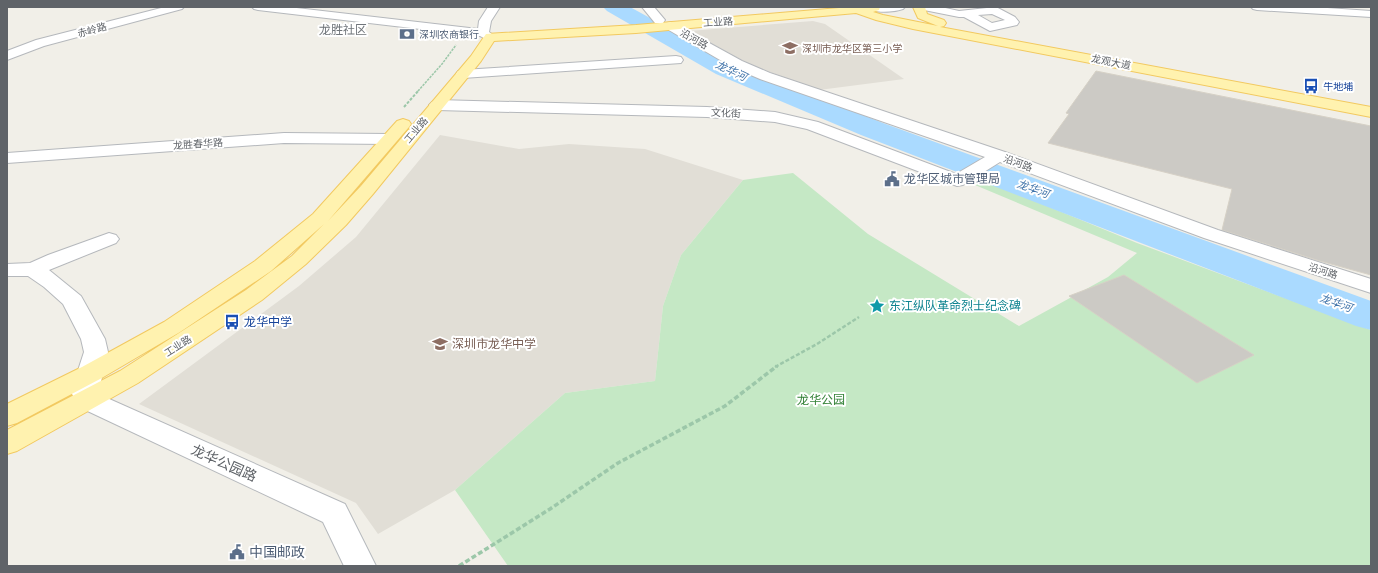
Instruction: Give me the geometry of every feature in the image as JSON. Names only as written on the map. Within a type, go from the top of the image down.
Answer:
[{"type":"main road","name":"工业路","points":[[487,35],[546,35],[842,7]]},
{"type":"main road","points":[[919,7],[922,16],[940,23]]},
{"type":"main road","name":"龙观大道","points":[[857,8],[880,18],[913,25],[1371,112]]},
{"type":"main road","name":"工业路","points":[[796,11],[874,8]]},
{"type":"main road","name":"龙观大道","points":[[874,8],[899,15],[940,23],[986,29],[1371,104]]},
{"type":"main road","points":[[796,11],[913,25]]},
{"type":"main road","name":"工业路","points":[[7,416],[91,373],[172,327],[263,266],[320,218],[389,139],[487,35],[632,26]]},
{"type":"main road","name":"工业路","points":[[7,443],[129,377],[195,336],[254,295],[300,260],[344,216],[437,106],[476,58],[487,35]]},
{"type":"main road","points":[[476,58],[500,43],[531,36],[546,35]]},
{"type":"street","name":"赤岭路","points":[[7,56],[40,43],[178,7]]},
{"type":"street","points":[[258,7],[487,35],[485,21],[494,7]]},
{"type":"street","name":"沿河路","points":[[648,7],[663,23],[737,64],[788,81],[994,159],[1211,234],[1371,286]]},
{"type":"street","points":[[874,8],[899,7]]},
{"type":"street","points":[[924,7],[953,13],[994,10],[1013,20],[1011,23],[986,29],[965,13]]},
{"type":"street","points":[[1257,7],[1371,14]]},
{"type":"street","points":[[360,20],[379,10]]},
{"type":"street","points":[[463,74],[676,60]]},
{"type":"street","name":"文化街","points":[[437,106],[627,109],[742,114],[775,117],[812,125],[957,180],[967,176],[994,159]]},
{"type":"street","name":"龙胜春华路","points":[[7,158],[284,138],[389,139]]},
{"type":"street","points":[[32,270],[56,259],[109,239]]},
{"type":"street","points":[[7,270],[36,271],[57,286],[73,301],[93,339],[95,348],[95,357],[91,373],[86,383],[84,392],[88,400]]},
{"type":"street","name":"龙华公园路","points":[[88,400],[334,513],[360,566]]},
{"type":"path","points":[[401,111],[442,64],[458,41]]},
{"type":"path","points":[[459,566],[550,509],[618,463],[725,406],[777,366],[817,344],[859,317]]},
{"type":"shaded area","name":"深圳市龙华区第三小学","points":[[813,21],[825,24],[904,79],[819,90],[751,65],[689,31]]},
{"type":"shaded area","name":"深圳市龙华中学","points":[[440,135],[519,149],[569,144],[645,149],[743,180],[681,255],[663,306],[655,381],[565,393],[455,490],[378,534],[356,503],[139,404],[299,286],[356,237]]},
{"type":"green space","name":"龙华公园","points":[[793,173],[868,234],[1019,326],[1108,277],[1137,253],[975,185],[984,180],[1137,243],[1371,330],[1371,566],[508,566],[455,490],[565,393],[655,381],[663,306],[681,255],[743,180]]},
{"type":"building","points":[[1096,71],[1371,126],[1371,275],[1320,261],[1222,230],[1232,189],[1048,143],[1069,114],[1066,113]]},
{"type":"building","points":[[1124,275],[1254,355],[1197,383],[1069,296]]},
{"type":"waterway","name":"龙华河","points":[[614,7],[725,69],[872,129],[1371,316]]},
{"type":"place","name":"深圳农商银行","points":[[407,34]]},
{"type":"place","name":"深圳市龙华区第三小学","points":[[790,48]]},
{"type":"place","name":"牛地埔","points":[[1311,86]]},
{"type":"place","name":"龙华区城市管理局","points":[[892,179]]},
{"type":"place","name":"东江纵队革命烈士纪念碑","points":[[877,306]]},
{"type":"place","name":"龙华中学","points":[[232,322]]},
{"type":"place","name":"深圳市龙华中学","points":[[440,344]]},
{"type":"place","name":"中国邮政","points":[[237,552]]},
{"type":"district","name":"龙胜社区","points":[[343,30]]}]
